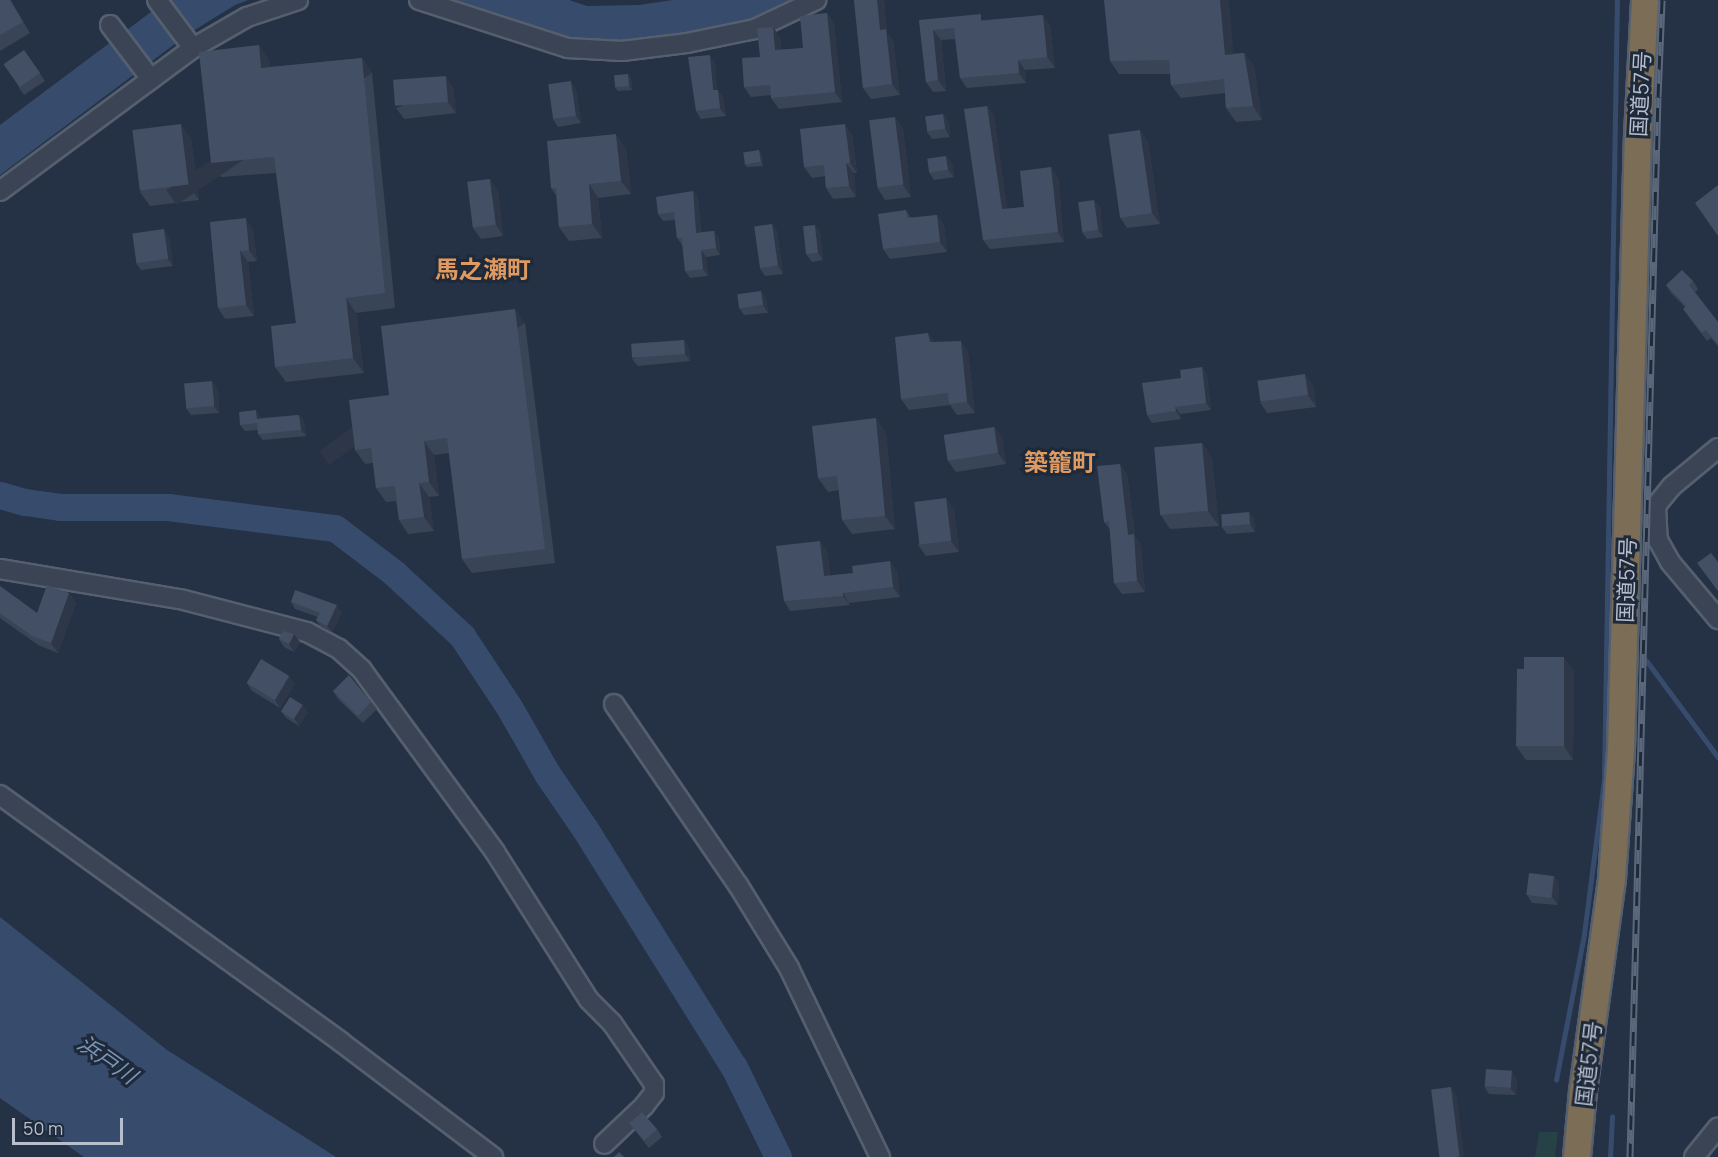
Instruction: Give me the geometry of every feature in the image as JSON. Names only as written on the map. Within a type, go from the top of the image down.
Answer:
[{"type":"highway","name":"国道57号","points":[[1577,1157],[1583,1091],[1612,879],[1621,750],[1638,135],[1645,0]]},
{"type":"street","points":[[157,0],[194,48]]},
{"type":"street","points":[[0,191],[194,48],[247,17],[298,0]]},
{"type":"street","points":[[419,0],[568,48],[622,51],[687,43],[755,29],[816,0]]},
{"type":"street","points":[[110,25],[151,79]]},
{"type":"street","points":[[1718,448],[1672,486],[1656,506],[1658,540],[1670,562],[1718,620]]},
{"type":"street","points":[[0,569],[180,599],[307,632],[339,649],[362,670],[495,852],[589,1000],[612,1023],[654,1084],[654,1093],[644,1106],[604,1144]]},
{"type":"street","points":[[614,704],[738,885],[789,968],[880,1157]]},
{"type":"street","points":[[0,795],[341,1042],[493,1157]]},
{"type":"street","points":[[1694,1157],[1718,1126]]},
{"type":"green space","points":[[1539,1132],[1558,1132],[1555,1157],[1535,1157]]},
{"type":"water","points":[[167,0],[248,0],[235,5],[188,34],[0,175],[0,125]]},
{"type":"water","points":[[452,0],[569,0],[587,6],[639,5],[673,0],[789,0],[741,23],[651,39],[586,42],[524,25]]},
{"type":"water","name":"浜戸川","points":[[0,917],[167,1050],[336,1157],[84,1157],[0,1098]]},
{"type":"building","points":[[0,0],[10,0],[23,22],[0,35]]},
{"type":"building","points":[[854,0],[877,0],[880,30],[886,29],[892,84],[863,88]]},
{"type":"building","points":[[1104,0],[1220,0],[1225,55],[1244,53],[1253,106],[1226,108],[1224,79],[1171,85],[1169,60],[1110,61]]},
{"type":"building","points":[[827,13],[835,92],[771,98],[770,85],[744,87],[742,58],[760,57],[757,28],[773,27],[775,50],[803,48],[800,16]]},
{"type":"building","points":[[981,14],[981,21],[1043,15],[1047,57],[1018,60],[1019,73],[960,78],[954,28],[933,30],[938,80],[926,82],[919,20]]},
{"type":"building","points":[[259,45],[261,68],[362,58],[385,293],[346,298],[353,358],[275,367],[271,326],[296,323],[274,157],[211,163],[199,52]]},
{"type":"building","points":[[24,50],[40,73],[20,87],[4,64]]},
{"type":"building","points":[[710,55],[713,90],[718,90],[720,108],[696,111],[688,57]]},
{"type":"building","points":[[628,74],[629,86],[615,87],[614,75]]},
{"type":"building","points":[[446,76],[448,102],[395,106],[393,80]]},
{"type":"building","points":[[571,81],[576,116],[553,119],[548,84]]},
{"type":"building","points":[[987,106],[1002,209],[1024,207],[1020,171],[1051,167],[1058,232],[983,240],[964,109]]},
{"type":"building","points":[[943,114],[945,129],[927,131],[925,117]]},
{"type":"building","points":[[895,117],[903,184],[877,188],[869,120]]},
{"type":"building","points":[[181,124],[188,185],[140,191],[132,130]]},
{"type":"building","points":[[845,124],[850,163],[846,163],[849,186],[826,188],[824,165],[804,167],[800,129]]},
{"type":"building","points":[[1140,130],[1152,213],[1120,218],[1108,134]]},
{"type":"building","points":[[616,134],[621,181],[589,184],[592,224],[559,227],[556,188],[551,188],[547,141]]},
{"type":"building","points":[[759,150],[761,162],[745,164],[743,153]]},
{"type":"building","points":[[946,156],[948,170],[929,173],[927,159]]},
{"type":"building","points":[[490,179],[496,225],[473,227],[467,182]]},
{"type":"building","points":[[1718,185],[1718,236],[1695,203]]},
{"type":"building","points":[[693,191],[696,233],[714,231],[716,248],[701,250],[703,269],[685,271],[682,238],[677,238],[674,212],[658,214],[656,197]]},
{"type":"building","points":[[1094,200],[1098,230],[1082,232],[1078,202]]},
{"type":"building","points":[[906,210],[907,218],[937,215],[940,242],[883,249],[878,214]]},
{"type":"building","points":[[246,218],[249,250],[240,251],[246,305],[218,308],[210,222]]},
{"type":"building","points":[[772,224],[778,266],[760,268],[754,227]]},
{"type":"building","points":[[815,225],[818,253],[806,254],[803,226]]},
{"type":"building","points":[[164,229],[168,259],[136,263],[132,233]]},
{"type":"building","points":[[1682,270],[1693,281],[1689,285],[1718,322],[1718,345],[1706,330],[1702,333],[1683,309],[1686,306],[1666,285]]},
{"type":"building","points":[[761,291],[763,305],[739,308],[737,294]]},
{"type":"building","points":[[515,309],[545,549],[462,559],[447,438],[424,441],[429,482],[419,483],[424,517],[399,520],[395,486],[376,488],[371,448],[355,450],[349,400],[389,395],[381,326]]},
{"type":"building","points":[[928,333],[930,342],[961,341],[967,402],[949,404],[948,393],[901,399],[895,337]]},
{"type":"building","points":[[684,340],[685,354],[632,358],[631,344]]},
{"type":"building","points":[[1202,367],[1206,403],[1175,407],[1176,411],[1147,415],[1142,383],[1181,378],[1180,370]]},
{"type":"building","points":[[1305,374],[1308,395],[1260,401],[1257,381]]},
{"type":"building","points":[[212,381],[214,406],[186,408],[184,383]]},
{"type":"building","points":[[256,410],[257,419],[299,415],[301,430],[258,434],[257,423],[240,425],[239,412]]},
{"type":"building","points":[[876,418],[885,516],[842,520],[837,476],[818,478],[812,426]]},
{"type":"building","points":[[994,427],[998,453],[948,461],[944,435]]},
{"type":"building","points":[[1202,443],[1208,511],[1160,515],[1154,447]]},
{"type":"building","points":[[1120,464],[1128,535],[1134,534],[1137,581],[1114,583],[1109,521],[1104,522],[1097,466]]},
{"type":"building","points":[[946,498],[951,541],[919,545],[914,502]]},
{"type":"building","points":[[1249,512],[1250,524],[1222,526],[1221,514]]},
{"type":"building","points":[[820,541],[824,576],[853,573],[852,566],[890,561],[893,587],[843,593],[843,596],[784,601],[776,546]]},
{"type":"building","points":[[1711,553],[1718,562],[1718,591],[1697,563]]},
{"type":"building","points":[[47,585],[69,593],[51,643],[32,636],[0,613],[0,586],[37,613]]},
{"type":"building","points":[[295,590],[337,605],[327,626],[316,620],[320,613],[291,602]]},
{"type":"building","points":[[283,631],[294,634],[289,644],[279,639]]},
{"type":"building","points":[[1524,657],[1564,657],[1564,746],[1516,746],[1517,669],[1524,669]]},
{"type":"building","points":[[261,659],[289,676],[275,700],[247,683]]},
{"type":"building","points":[[349,675],[371,702],[358,716],[333,691]]},
{"type":"building","points":[[290,697],[303,705],[294,719],[281,711]]},
{"type":"building","points":[[1529,873],[1554,876],[1551,898],[1526,895]]},
{"type":"building","points":[[1486,1069],[1512,1071],[1511,1088],[1485,1086]]},
{"type":"building","points":[[1451,1087],[1460,1156],[1439,1157],[1431,1089]]},
{"type":"building","points":[[642,1112],[657,1129],[644,1141],[629,1123]]},
{"type":"building","points":[[619,1152],[624,1157],[614,1157]]},
{"type":"waterway","points":[[1556,1080],[1584,934],[1604,780],[1617,0]]},
{"type":"waterway","points":[[0,495],[25,502],[60,507],[168,507],[335,528],[394,573],[462,636],[509,707],[548,775],[585,829],[734,1067],[778,1157]]},
{"type":"waterway","points":[[1647,661],[1718,757]]},
{"type":"waterway","points":[[1610,1157],[1612,1117]]},
{"type":"railway","points":[[1630,1157],[1662,0]]},
{"type":"district","name":"馬之瀬町","points":[[483,269]]},
{"type":"district","name":"築籠町","points":[[1060,462]]}]
